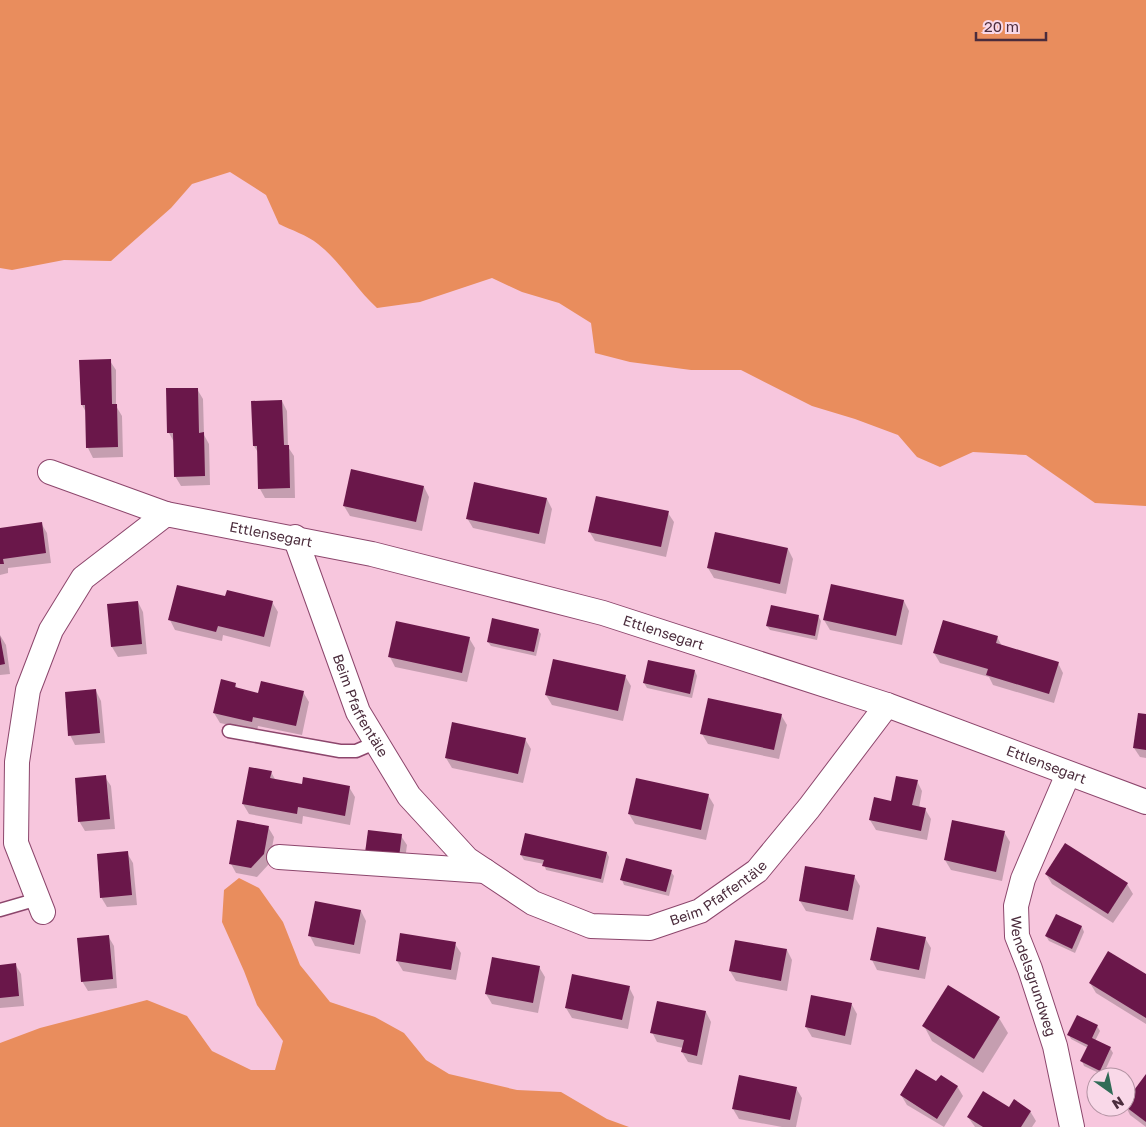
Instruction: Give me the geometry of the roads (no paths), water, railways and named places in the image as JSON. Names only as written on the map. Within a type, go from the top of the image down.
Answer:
[{"type":"street","name":"Ettlensegart","points":[[50,472],[166,514],[295,537],[372,554],[603,612],[887,706],[1146,802]]},
{"type":"street","points":[[40,906],[16,843],[17,762],[28,690],[51,630],[83,578],[166,514]]},
{"type":"street","name":"Beim Pfaffentäle","points":[[295,537],[358,712],[409,796],[467,859],[533,903],[591,926],[650,928],[700,911],[757,871],[809,808],[887,706]]},
{"type":"street","name":"Wendelsgrundweg","points":[[1068,774],[1023,879],[1016,906],[1016,936],[1030,970],[1056,1046],[1072,1127]]},
{"type":"street","name":"Beim Pfaffentäle","points":[[279,857],[485,871]]},
{"type":"lane","points":[[229,731],[340,751],[356,751],[377,742]]},
{"type":"lane","points":[[0,910],[40,906]]}]
